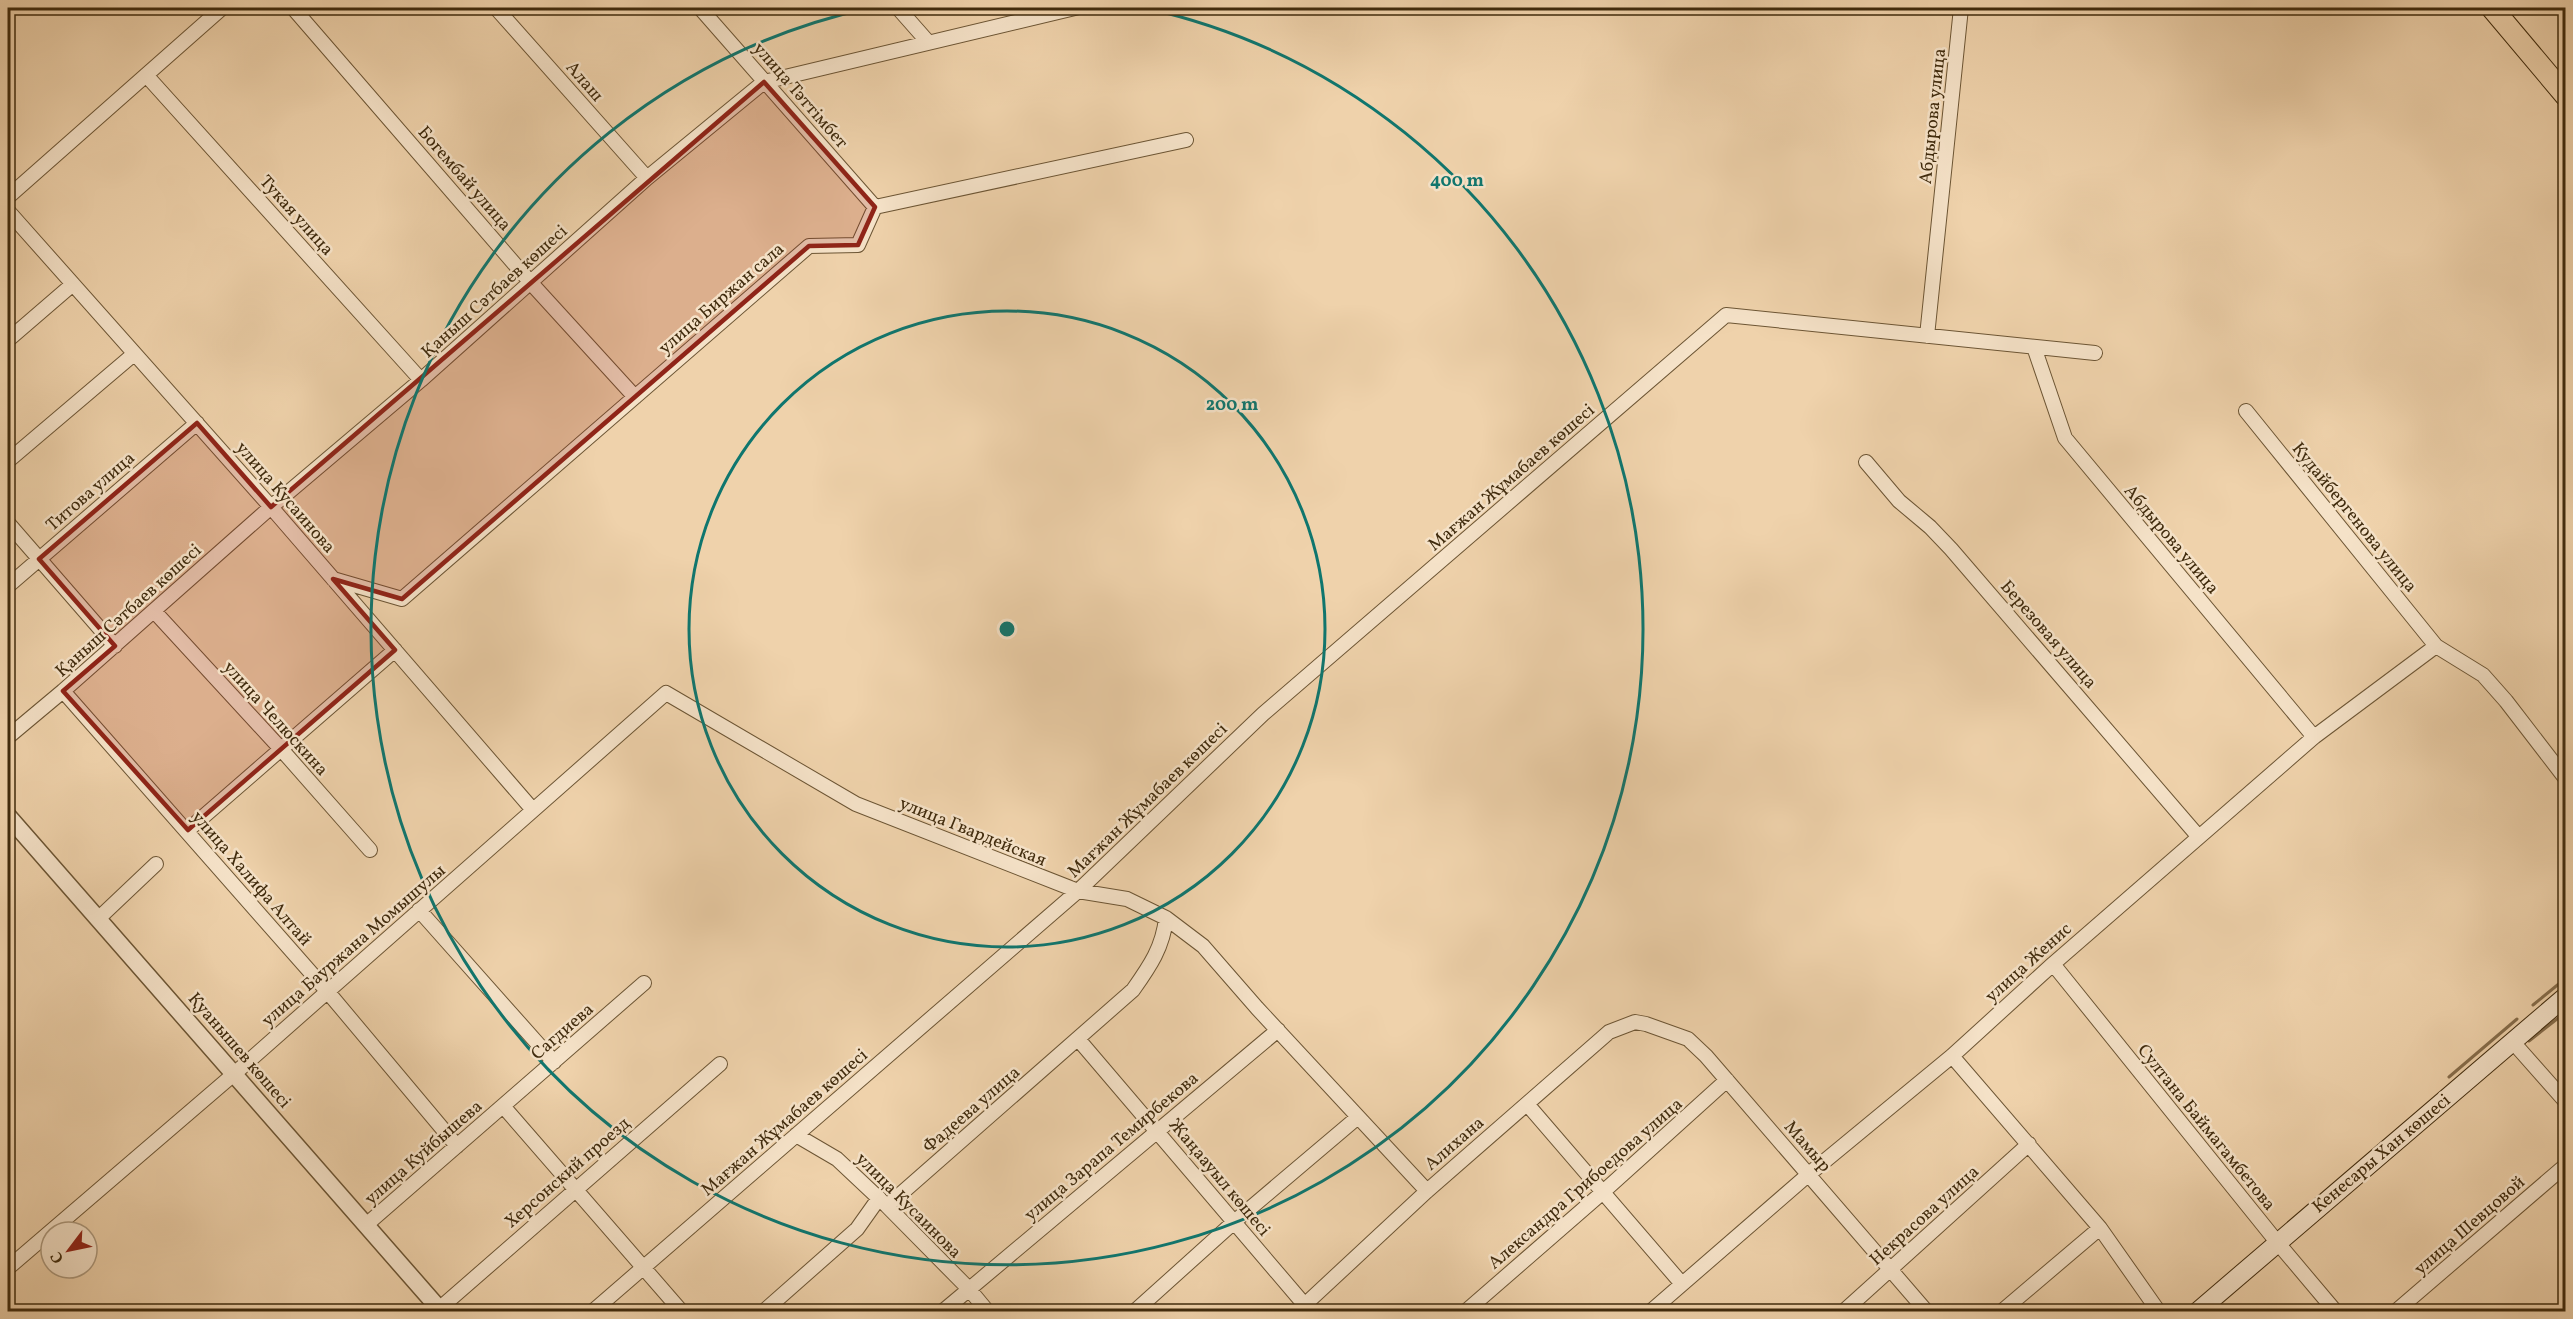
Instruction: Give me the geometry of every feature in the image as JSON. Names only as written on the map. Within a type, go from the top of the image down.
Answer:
[{"type":"main road","points":[[2492,8],[2565,96]]},
{"type":"main road","name":"Кенесары Хан көшесі","points":[[2197,1311],[2565,996]]},
{"type":"street","points":[[8,197],[222,8]]},
{"type":"street","name":"Богембай улица","points":[[293,8],[531,283],[635,397]]},
{"type":"street","name":"Алаш","points":[[496,8],[647,178]]},
{"type":"street","name":"улица Тәттімбет","points":[[700,8],[875,207]]},
{"type":"street","points":[[898,8],[928,42]]},
{"type":"street","name":"Қаныш Сәтбаев көшесі","points":[[8,737],[115,646],[271,507],[421,380],[647,178],[764,82],[1075,8]]},
{"type":"street","name":"Абдырова улица","points":[[1927,336],[1961,8]]},
{"type":"street","name":"Тукая улица","points":[[146,75],[421,380]]},
{"type":"street","points":[[875,207],[1186,140]]},
{"type":"street","name":"улица Биржан сала","points":[[333,579],[402,599],[809,246],[858,245],[875,207]]},
{"type":"street","name":"улица Кусаинова","points":[[8,211],[271,507],[533,810]]},
{"type":"street","points":[[8,340],[73,284]]},
{"type":"street","name":"Мағжан Жұмабаев көшесі","points":[[592,1311],[1078,891],[1263,714],[1726,315],[1927,336]]},
{"type":"street","points":[[1927,336],[2095,353]]},
{"type":"street","name":"Абдырова улица","points":[[2034,347],[2065,438],[2314,736]]},
{"type":"street","points":[[8,461],[134,354]]},
{"type":"street","name":"Кудайбергенова улица","points":[[2246,411],[2436,646],[2483,675],[2506,701],[2565,779]]},
{"type":"street","name":"Титова улица","points":[[8,586],[196,423]]},
{"type":"street","name":"Березовая улица","points":[[1866,462],[1899,501],[1930,527],[1951,549],[2198,836]]},
{"type":"street","points":[[8,523],[115,646]]},
{"type":"street","name":"улица Челюскина","points":[[153,611],[281,749],[370,850]]},
{"type":"street","name":"улица Женис","points":[[1650,1311],[1809,1174],[1952,1056],[2053,963],[2314,736],[2436,646]]},
{"type":"street","points":[[188,830],[395,650]]},
{"type":"street","name":"улица Халифа Алтай","points":[[63,691],[188,830],[457,1146]]},
{"type":"street","name":"улица Гвардейская","points":[[666,693],[856,804],[1078,891],[1127,899],[1166,918],[1203,946],[1427,1191]]},
{"type":"street","name":"улица Бауржана Момышулы","points":[[8,1268],[234,1074],[666,693]]},
{"type":"street","name":"Қуанышев көшесі","points":[[8,816],[440,1310]]},
{"type":"street","points":[[99,918],[156,864]]},
{"type":"street","points":[[419,910],[554,1062]]},
{"type":"street","name":"Фадеева улица","points":[[763,1311],[883,1202],[1078,1039],[1132,990],[1149,967],[1162,943],[1166,918]]},
{"type":"street","name":"Султана Баймагамбетова","points":[[2053,963],[2277,1242],[2336,1311]]},
{"type":"street","name":"Сагдиева","points":[[503,1106],[644,983]]},
{"type":"street","name":"Алихана","points":[[1304,1309],[1427,1191],[1609,1032],[1635,1022],[1646,1024]]},
{"type":"street","name":"Мамыр","points":[[1646,1024],[1688,1039],[1727,1080],[1927,1311]]},
{"type":"street","name":"улица Зарапа Темирбекова","points":[[942,1311],[1278,1030]]},
{"type":"street","name":"Жаңаауыл көшесі","points":[[1078,1039],[1234,1222],[1304,1309]]},
{"type":"street","points":[[2512,1041],[2565,1102]]},
{"type":"street","points":[[1952,1056],[2100,1228],[2158,1311]]},
{"type":"street","name":"Херсонский проезд","points":[[440,1310],[720,1064]]},
{"type":"street","name":"Александра Грибоедова улица","points":[[1465,1311],[1603,1192],[1727,1080]]},
{"type":"street","points":[[1527,1104],[1682,1284]]},
{"type":"street","points":[[503,1106],[682,1311]]},
{"type":"street","name":"улица Куйбышева","points":[[366,1225],[503,1106]]},
{"type":"street","points":[[1134,1311],[1234,1222],[1358,1117]]},
{"type":"street","name":"улица Кусаинова","points":[[796,1135],[837,1159],[883,1202],[988,1311]]},
{"type":"street","name":"Некрасова улица","points":[[1843,1311],[2029,1144]]},
{"type":"street","name":"улица Шевцовой","points":[[2395,1311],[2565,1165]]},
{"type":"street","points":[[2001,1311],[2100,1228]]},
{"type":"highlighted area","points":[[764,82],[875,207],[858,245],[809,246],[402,599],[333,579],[395,650],[188,830],[63,691],[115,646],[39,559],[197,423],[271,507]]},
{"type":"waterway","points":[[2533,1005],[2566,978]]},
{"type":"waterway","points":[[2529,1041],[2566,1012]]},
{"type":"waterway","points":[[2449,1077],[2517,1019]]}]
